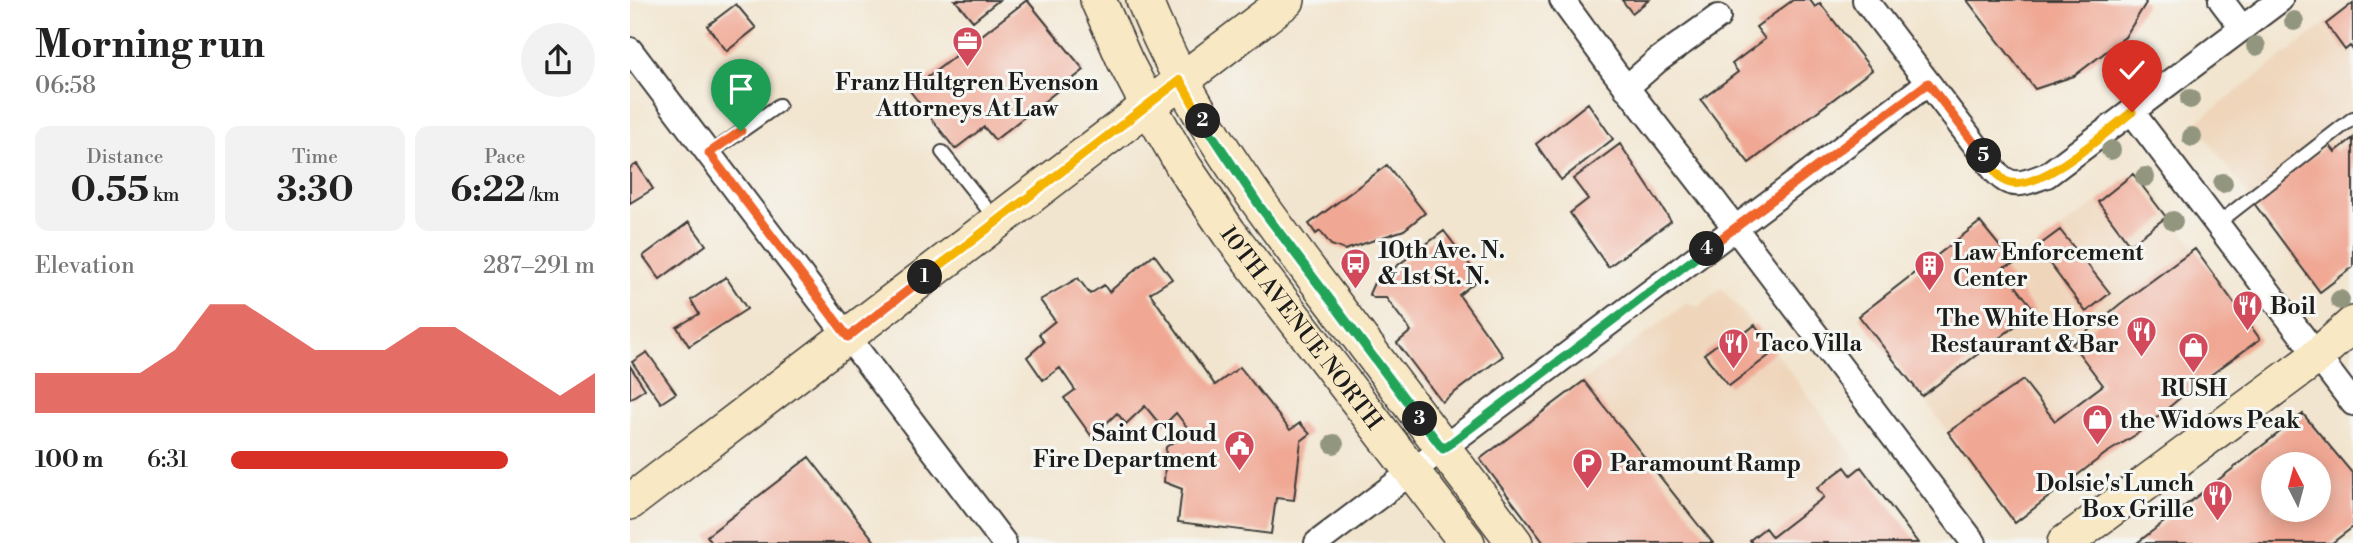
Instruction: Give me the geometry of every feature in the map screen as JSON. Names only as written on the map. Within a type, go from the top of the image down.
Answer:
[{"type":"main road","name":"10TH AVENUE NORTH","points":[[1098,0],[1125,61],[1184,167],[1229,233],[1467,543]]},
{"type":"main road","name":"10TH AVENUE NORTH","points":[[1144,0],[1180,80],[1216,142],[1261,208],[1515,543]]},
{"type":"main road","points":[[630,502],[1287,0]]},
{"type":"main road","points":[[2065,543],[2316,357],[2353,324]]},
{"type":"street","points":[[1562,0],[1626,88],[1974,543]]},
{"type":"street","points":[[1865,0],[1996,172],[2004,181],[2019,184],[2047,175],[2280,0]]},
{"type":"street","points":[[2221,0],[2242,28]]},
{"type":"street","points":[[1626,88],[1658,60],[1718,17]]},
{"type":"street","points":[[630,50],[1004,543]]},
{"type":"street","points":[[1317,543],[1928,83]]},
{"type":"street","points":[[2132,112],[2353,403]]},
{"type":"lane","points":[[709,153],[779,104]]},
{"type":"lane","points":[[2217,224],[2353,118]]},
{"type":"lane","points":[[942,152],[997,222]]},
{"type":"shaded area","points":[[2353,3],[2353,267],[2320,292],[2195,123]]},
{"type":"shaded area","points":[[2133,174],[2146,179],[2260,339],[2015,523],[1891,354]]},
{"type":"shaded area","points":[[1721,288],[1775,351],[1918,543],[1544,543],[1480,459],[1688,302],[1698,307]]},
{"type":"building","points":[[955,0],[999,0],[973,21]]},
{"type":"building","points":[[1027,0],[1084,70],[995,140],[984,127],[955,149],[910,91]]},
{"type":"building","points":[[1622,0],[1649,0],[1632,13]]},
{"type":"building","points":[[1793,0],[1810,0],[1815,7],[1820,3],[1872,70],[1749,163],[1701,100],[1738,72],[1732,64],[1765,39],[1756,27]]},
{"type":"building","points":[[1967,0],[2144,0],[2146,3],[2125,37],[2074,76],[2035,89]]},
{"type":"building","points":[[2353,3],[2353,50],[2350,46],[2345,50],[2326,24]]},
{"type":"building","points":[[736,4],[756,28],[727,51],[707,26]]},
{"type":"building","points":[[1588,103],[1613,139],[1561,180],[1536,144]]},
{"type":"building","points":[[2353,138],[2353,267],[2320,292],[2253,202],[2329,144],[2335,152]]},
{"type":"building","points":[[1620,144],[1671,221],[1608,267],[1570,213],[1588,199],[1573,179]]},
{"type":"building","points":[[637,164],[653,189],[630,203],[630,168]]},
{"type":"building","points":[[1387,165],[1425,213],[1404,230],[1345,250],[1331,245],[1320,231],[1316,234],[1309,224]]},
{"type":"building","points":[[2133,174],[2166,217],[2130,245],[2098,202]]},
{"type":"building","points":[[689,222],[706,245],[660,279],[643,256]]},
{"type":"building","points":[[1980,222],[2014,264],[2002,268],[2035,311],[1922,396],[1859,316]]},
{"type":"building","points":[[2060,230],[2110,293],[2086,312],[2037,247]]},
{"type":"building","points":[[1444,231],[1480,278],[1459,295],[1503,356],[1442,402],[1397,343],[1411,331],[1386,298],[1374,298],[1369,294],[1374,283]]},
{"type":"building","points":[[2195,249],[2260,339],[2015,523],[1948,432],[2023,380],[2055,421],[2103,385],[2072,344],[2120,304]]},
{"type":"building","points":[[1154,254],[1172,279],[1150,293],[1215,385],[1240,367],[1290,430],[1300,423],[1310,434],[1301,441],[1294,500],[1276,498],[1271,534],[1178,522],[1182,489],[1164,482],[1166,447],[1190,431],[1176,413],[1162,427],[1145,406],[1126,424],[1117,413],[1092,437],[1064,398],[1075,390],[1060,368],[1043,380],[1027,357],[1044,342],[1039,334],[1055,321],[1040,300],[1078,278],[1090,294],[1104,285],[1109,292]]},
{"type":"building","points":[[726,277],[747,309],[689,346],[677,327],[699,314],[691,300]]},
{"type":"building","name":"Taco Villa","points":[[1755,325],[1775,351],[1729,386],[1704,354],[1724,339],[1729,345]]},
{"type":"building","points":[[647,352],[676,393],[661,403],[632,362]]},
{"type":"building","points":[[630,366],[645,389],[630,399]]},
{"type":"building","name":"Paramount Ramp","points":[[1584,381],[1713,543],[1544,543],[1480,459]]},
{"type":"building","points":[[2303,414],[2353,474],[2353,527],[2332,543],[2137,543]]},
{"type":"building","points":[[809,457],[876,543],[712,543],[707,536]]},
{"type":"building","points":[[1845,467],[1851,475],[1861,467],[1918,543],[1752,543],[1750,540],[1765,528],[1772,537],[1824,497],[1817,488]]},
{"type":"place","name":"Franz Hultgren Evenson Attorneys At Law","points":[[967,68]]},
{"type":"place","name":"10th Ave. N. & 1st St. N.","points":[[1355,290]]},
{"type":"place","name":"Law Enforcement Center","points":[[1930,292]]},
{"type":"place","name":"Boil","points":[[2247,333]]},
{"type":"place","name":"The White Horse Restaurant & Bar","points":[[2142,358]]},
{"type":"place","name":"Taco Villa","points":[[1733,370]]},
{"type":"place","name":"RUSH","points":[[2194,374]]},
{"type":"place","name":"the Widows Peak","points":[[2097,447]]},
{"type":"place","name":"Saint Cloud Fire Department","points":[[1240,473]]},
{"type":"place","name":"Paramount Ramp","points":[[1587,490]]},
{"type":"place","name":"Dolsie's Lunch Box Grille","points":[[2217,523]]},
{"type":"route","points":[[741,131],[709,153],[848,337],[1180,80],[1216,142],[1261,208],[1443,449],[1928,83],[2004,181],[2019,184],[2047,175],[2132,112]]}]
